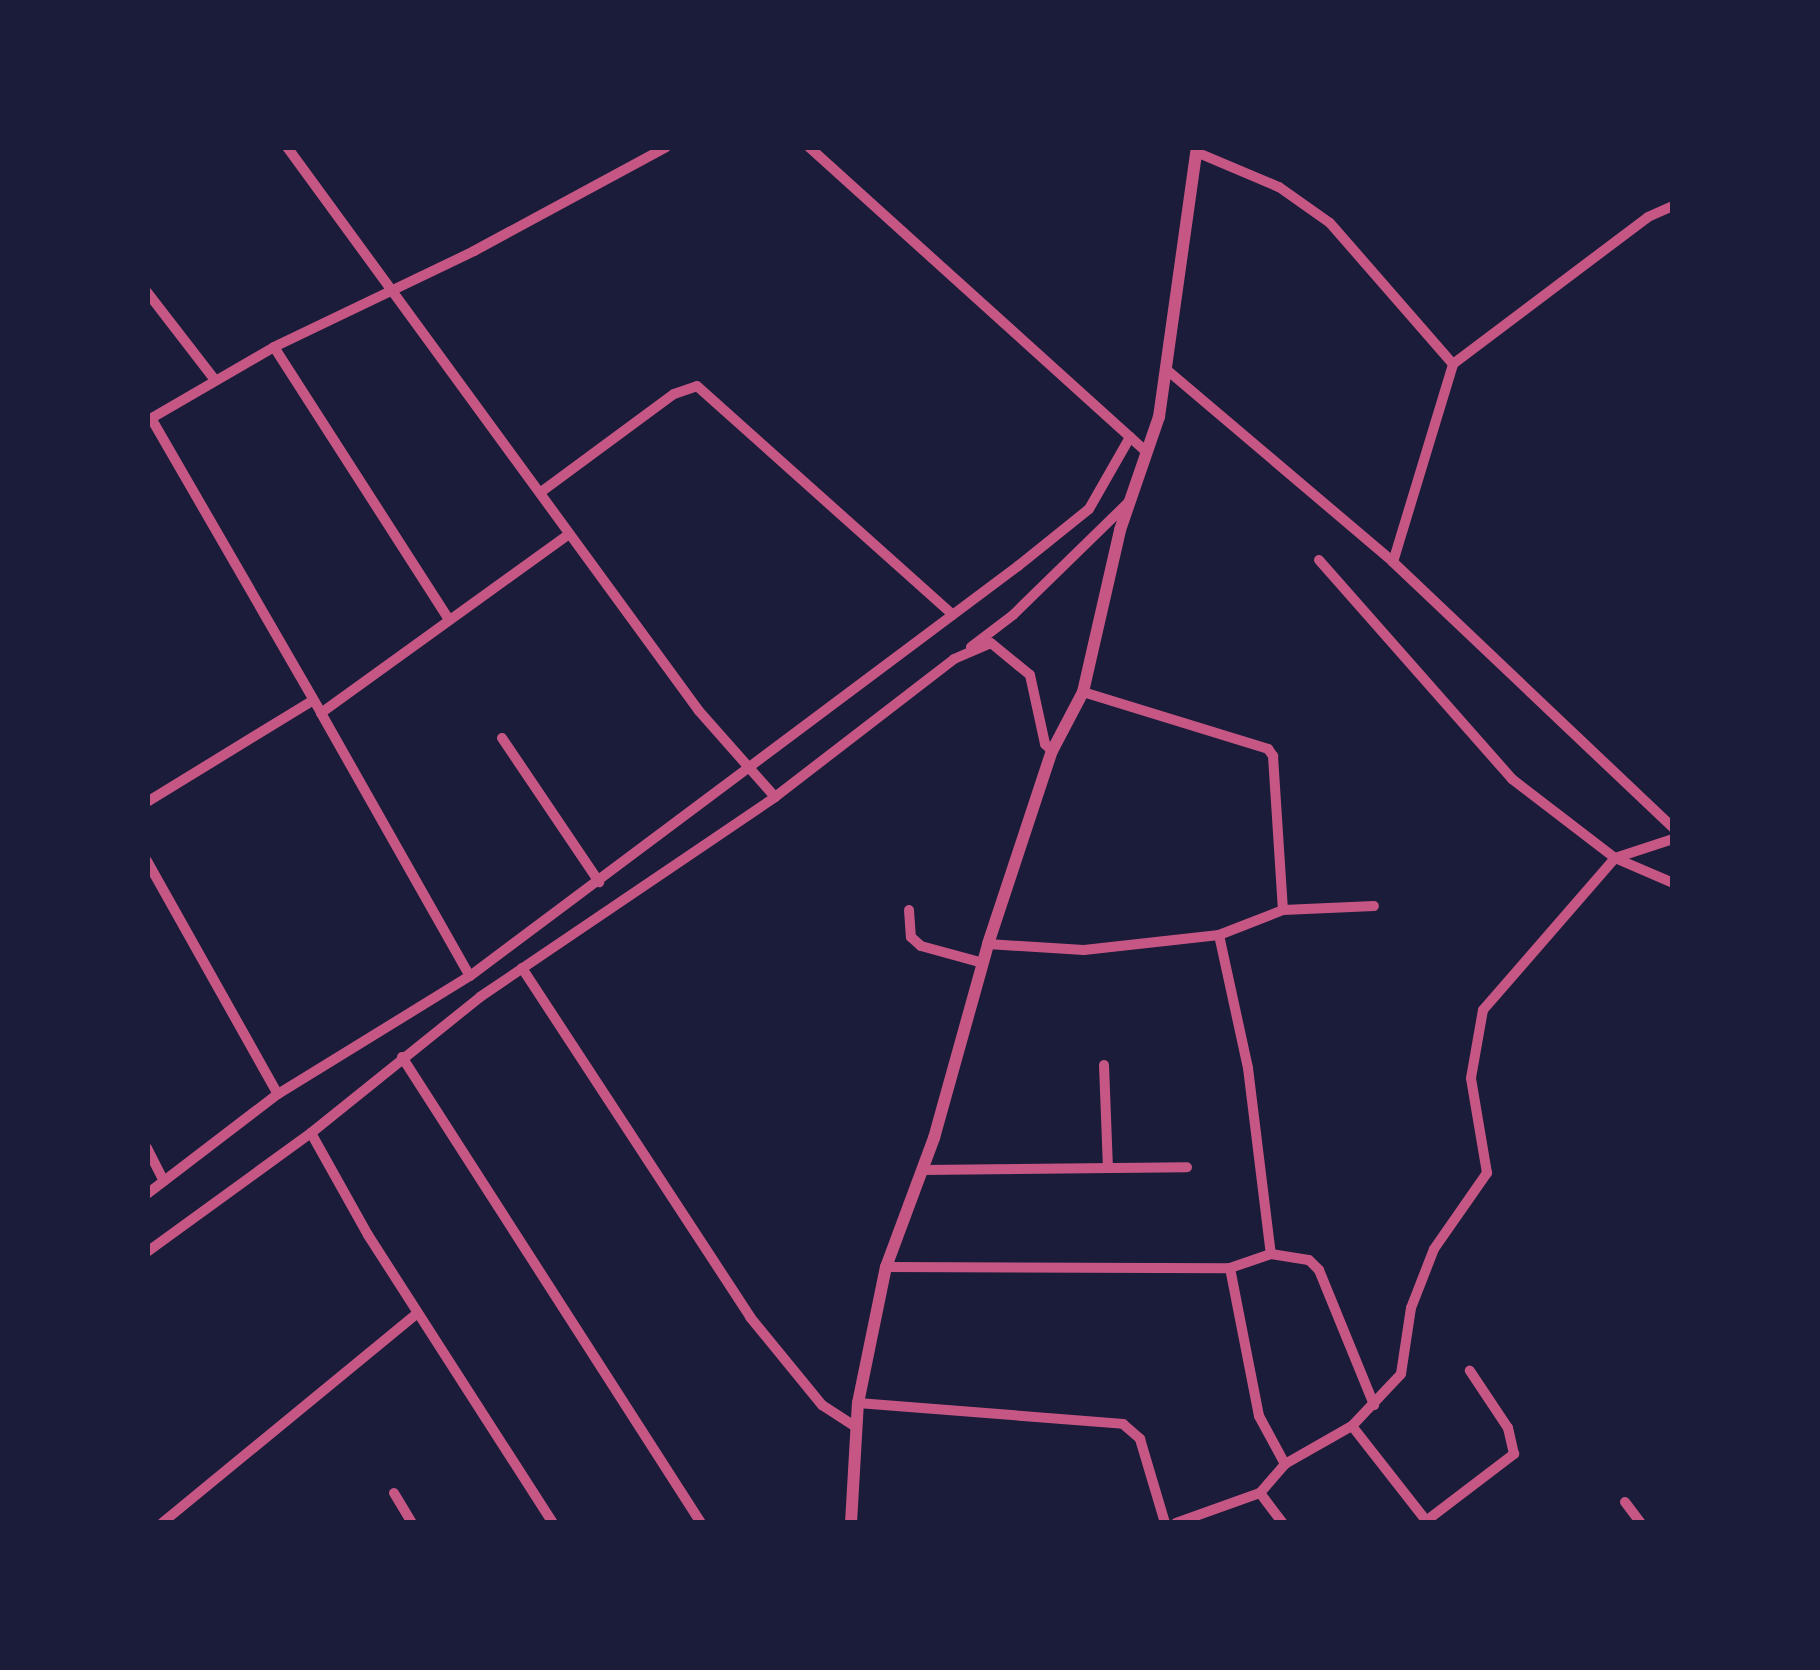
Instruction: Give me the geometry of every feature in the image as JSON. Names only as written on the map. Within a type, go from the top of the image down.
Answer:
[{"type":"street","points":[[287,147],[699,712],[775,797]]},
{"type":"street","points":[[470,976],[149,419],[274,347],[392,292],[666,147]]},
{"type":"street","points":[[808,147],[1147,452]]},
{"type":"street","points":[[851,1523],[858,1403],[886,1267],[922,1170],[988,944],[1052,752],[1083,692],[1167,370],[1196,150],[1279,187],[1330,223],[1453,364]]},
{"type":"street","points":[[1393,562],[1453,364],[1648,217],[1673,206]]},
{"type":"street","points":[[147,292],[214,380]]},
{"type":"street","points":[[274,347],[448,618]]},
{"type":"street","points":[[1167,370],[1393,562],[1673,828]]},
{"type":"street","points":[[541,492],[674,394],[697,386],[953,615]]},
{"type":"street","points":[[147,1194],[278,1094],[470,976],[754,769],[1089,509],[1130,437]]},
{"type":"street","points":[[147,1252],[522,968],[775,797],[1012,615],[1130,501]]},
{"type":"street","points":[[321,713],[569,534]]},
{"type":"street","points":[[1318,560],[1512,779],[1615,858],[1673,883]]},
{"type":"street","points":[[954,659],[992,643],[1030,675],[1045,743],[1052,752]]},
{"type":"street","points":[[1083,692],[1268,749],[1273,756],[1283,910]]},
{"type":"street","points":[[147,802],[312,701]]},
{"type":"street","points":[[502,737],[599,882]]},
{"type":"street","points":[[1176,1523],[1260,1493],[1285,1463],[1352,1426],[1401,1374],[1412,1308],[1434,1249],[1487,1173],[1471,1078],[1484,1010],[1615,858],[1673,839]]},
{"type":"street","points":[[147,861],[278,1094]]},
{"type":"street","points":[[988,944],[1084,950],[1219,935],[1283,910],[1374,906]]},
{"type":"street","points":[[909,910],[911,937],[921,946],[983,963]]},
{"type":"street","points":[[1219,935],[1248,1068],[1271,1254]]},
{"type":"street","points":[[522,968],[750,1317],[822,1405],[856,1427]]},
{"type":"street","points":[[402,1057],[701,1523]]},
{"type":"street","points":[[1105,1066],[1108,1168]]},
{"type":"street","points":[[311,1132],[418,1313],[554,1523]]},
{"type":"street","points":[[147,1148],[164,1181]]},
{"type":"street","points":[[922,1170],[1187,1167]]},
{"type":"street","points":[[886,1267],[1230,1268],[1271,1254],[1309,1260],[1319,1270],[1374,1405]]},
{"type":"street","points":[[1230,1268],[1259,1416],[1285,1463]]},
{"type":"street","points":[[162,1523],[418,1313]]},
{"type":"street","points":[[1352,1426],[1427,1522],[1514,1454],[1508,1429],[1470,1371]]},
{"type":"street","points":[[858,1403],[1123,1424],[1140,1439],[1165,1523]]},
{"type":"street","points":[[394,1492],[412,1523]]},
{"type":"street","points":[[1260,1493],[1283,1523]]},
{"type":"street","points":[[1625,1502],[1641,1523]]}]
